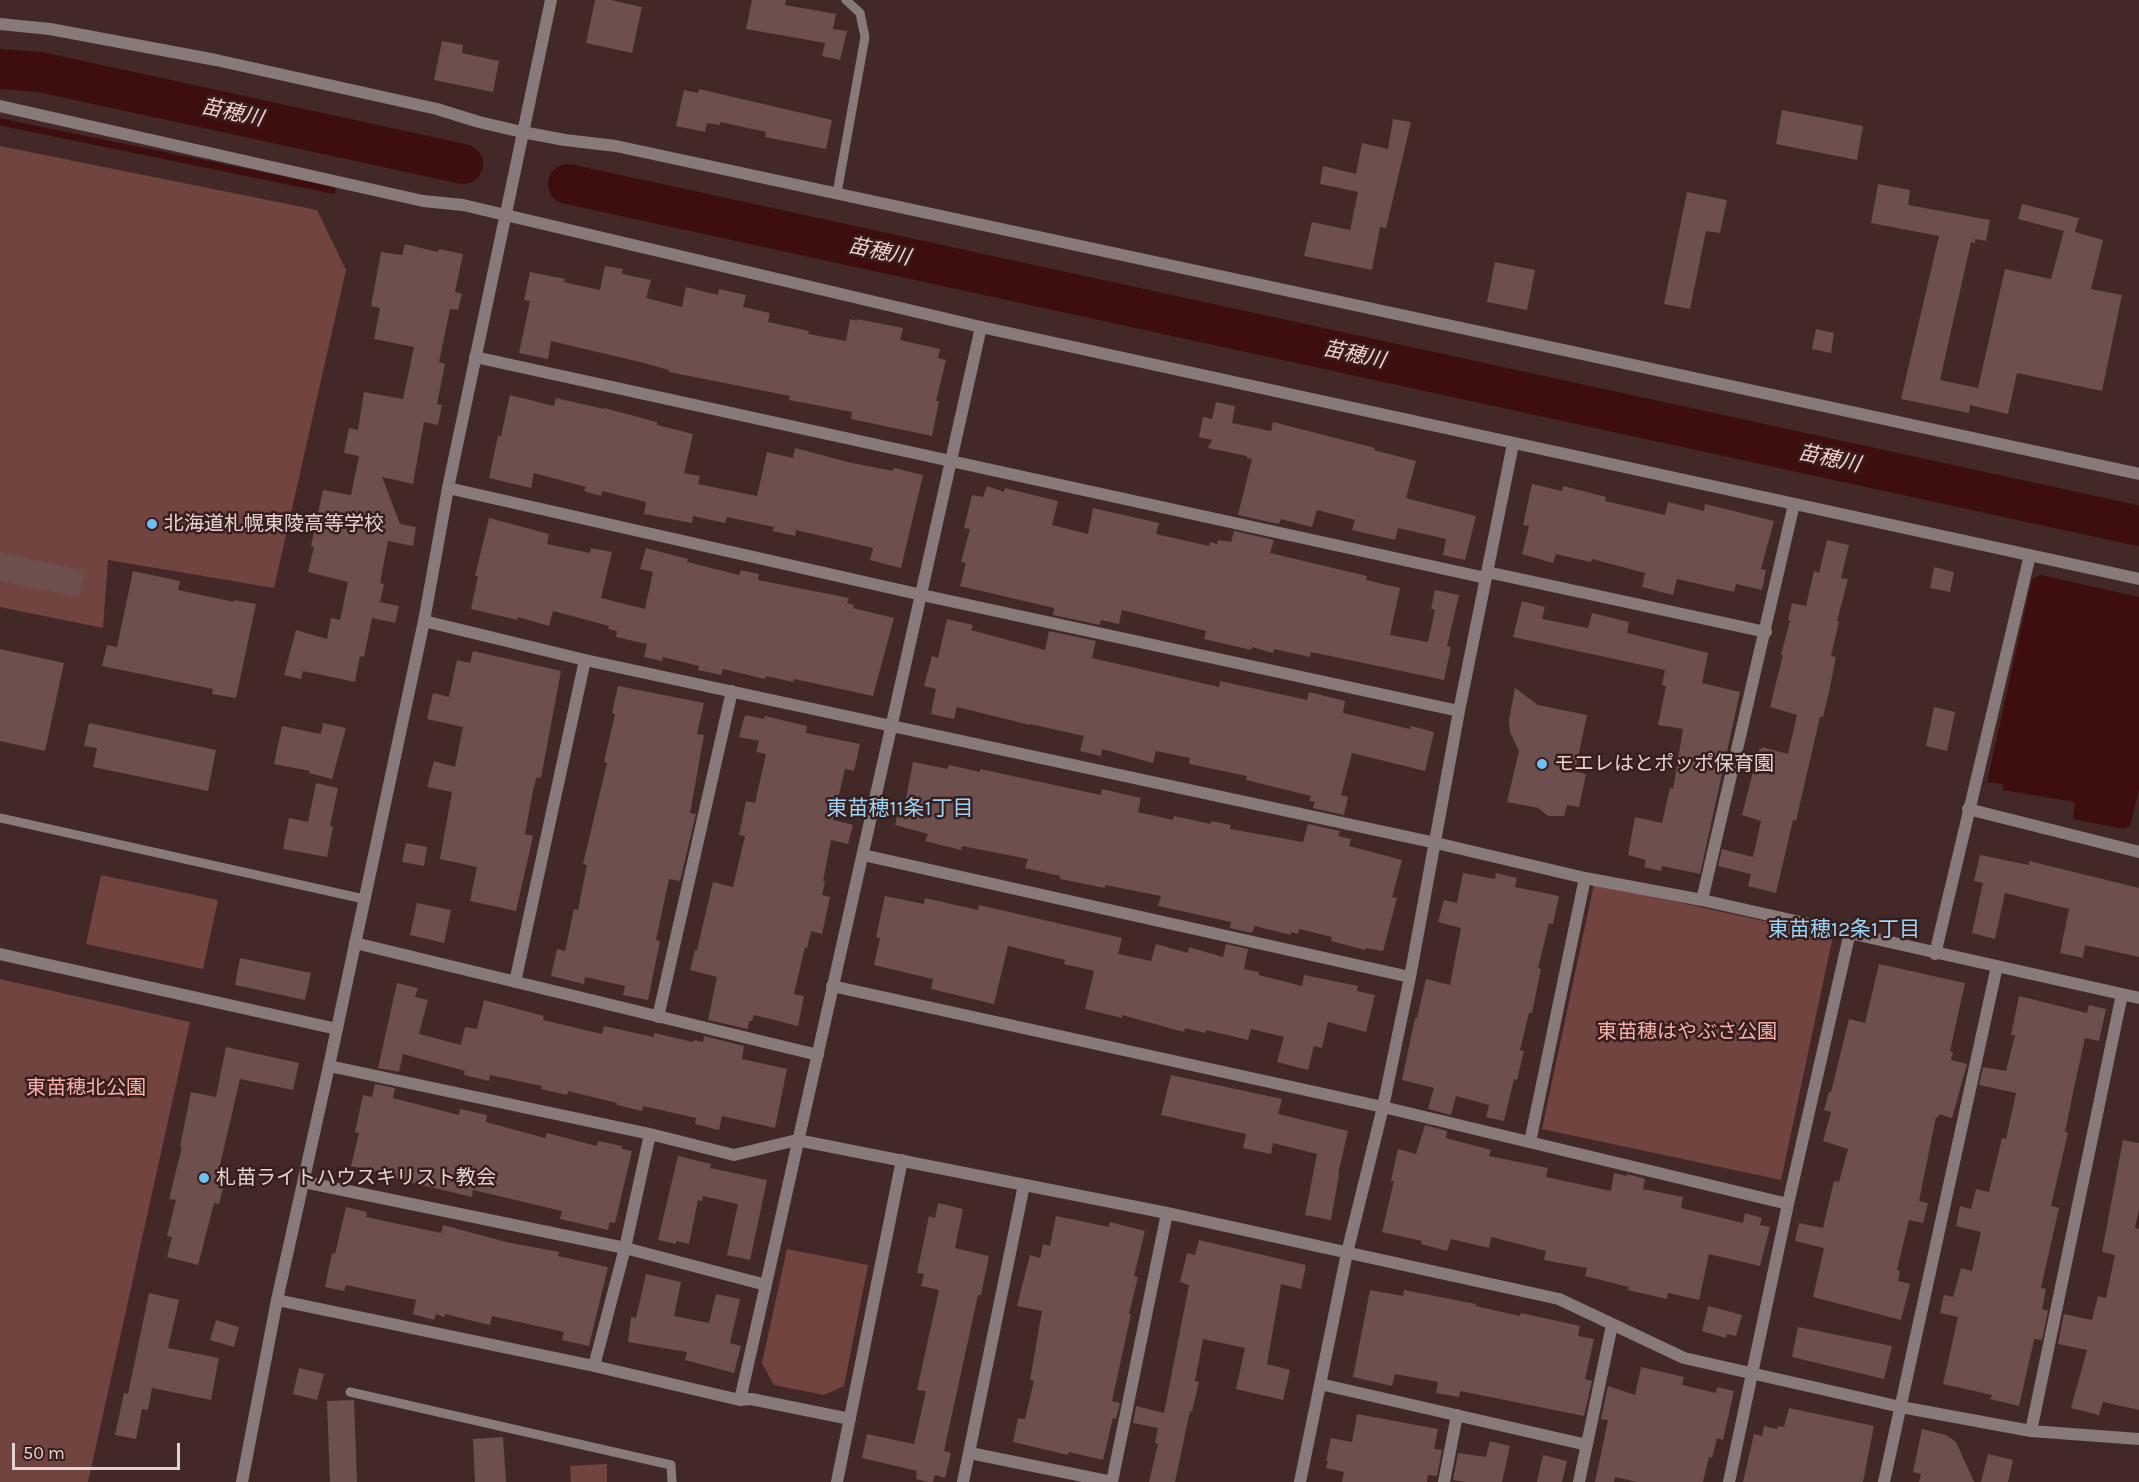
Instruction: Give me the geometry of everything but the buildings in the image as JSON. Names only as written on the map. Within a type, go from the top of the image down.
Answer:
[{"type":"street","points":[[242,1482],[277,1300],[424,621],[448,488],[551,0]]},
{"type":"street","points":[[0,24],[50,29],[216,60],[437,109],[522,132],[616,146],[2139,474]]},
{"type":"street","points":[[0,106],[423,201],[463,206],[505,215],[981,327],[2139,579]]},
{"type":"street","points":[[740,1400],[981,327]]},
{"type":"street","points":[[475,357],[1487,575],[1766,632]]},
{"type":"street","points":[[1300,1482],[1347,1253],[1383,1107],[1410,976],[1459,711],[1513,444]]},
{"type":"street","points":[[448,488],[922,595],[1459,711]]},
{"type":"street","points":[[1702,900],[1794,504]]},
{"type":"street","points":[[1935,954],[2030,555]]},
{"type":"street","points":[[424,621],[585,660],[1436,843],[1584,878],[1702,900],[1850,932],[1935,954],[2139,998]]},
{"type":"street","points":[[515,982],[585,660]]},
{"type":"street","points":[[658,1017],[732,691]]},
{"type":"street","points":[[1968,809],[2139,852]]},
{"type":"street","points":[[863,855],[1410,976]]},
{"type":"street","points":[[1530,1142],[1584,878]]},
{"type":"street","points":[[1729,1482],[1788,1204],[1850,932]]},
{"type":"street","points":[[355,943],[818,1055]]},
{"type":"street","points":[[0,954],[337,1029]]},
{"type":"street","points":[[1884,1482],[1997,966]]},
{"type":"street","points":[[832,986],[1383,1107],[1788,1204]]},
{"type":"street","points":[[2031,1431],[2122,994]]},
{"type":"street","points":[[329,1066],[650,1134],[734,1155],[797,1140],[1167,1214],[1559,1299],[1684,1358],[1901,1407],[2031,1431],[2139,1439]]},
{"type":"street","points":[[594,1366],[625,1248],[650,1134]]},
{"type":"street","points":[[837,1482],[902,1160]]},
{"type":"street","points":[[304,1182],[625,1248],[766,1285]]},
{"type":"street","points":[[963,1482],[1024,1185]]},
{"type":"street","points":[[970,1453],[1112,1482],[1167,1214]]},
{"type":"street","points":[[277,1300],[594,1366],[740,1400],[751,1399],[850,1419]]},
{"type":"street","points":[[1579,1482],[1612,1324]]},
{"type":"street","points":[[1320,1384],[1587,1445]]},
{"type":"street","points":[[1443,1482],[1458,1414]]},
{"type":"lane","points":[[837,193],[866,37],[860,13],[846,0]]},
{"type":"lane","points":[[0,818],[364,899]]},
{"type":"lane","points":[[350,1392],[671,1465],[672,1482]]},
{"type":"green space","name":"北海道札幌東陵高等学校","points":[[0,146],[317,210],[346,270],[274,588],[108,560],[103,628],[0,607]]},
{"type":"green space","points":[[101,875],[218,900],[203,969],[86,944]]},
{"type":"green space","name":"東苗穂はやぶさ公園","points":[[1594,884],[1833,936],[1781,1180],[1542,1129]]},
{"type":"green space","name":"東苗穂北公園","points":[[0,979],[190,1022],[88,1482],[0,1482]]},
{"type":"green space","points":[[787,1249],[868,1265],[844,1386],[824,1395],[774,1385],[762,1363]]},
{"type":"green space","points":[[607,1464],[607,1482],[571,1482],[570,1466]]},
{"type":"shaded area","points":[[2041,575],[2139,597],[2139,789],[2130,826],[2124,829],[2073,819],[2075,802],[2003,790],[2003,784],[1987,782],[2032,579]]},
{"type":"waterway","name":"苗穂川","points":[[0,69],[40,72],[463,164]]},
{"type":"waterway","points":[[0,122],[332,190]]},
{"type":"waterway","name":"苗穂川","points":[[568,184],[2139,526]]},
{"type":"place","name":"北海道札幌東陵高等学校","points":[[152,524]]},
{"type":"place","name":"モエレはとポッポ保育園","points":[[1542,764]]},
{"type":"place","name":"札苗ライトハウスキリスト教会","points":[[204,1178]]},
{"type":"district","name":"東苗穂11条1丁目","points":[[900,809]]},
{"type":"district","name":"東苗穂12条1丁目","points":[[1844,930]]}]
